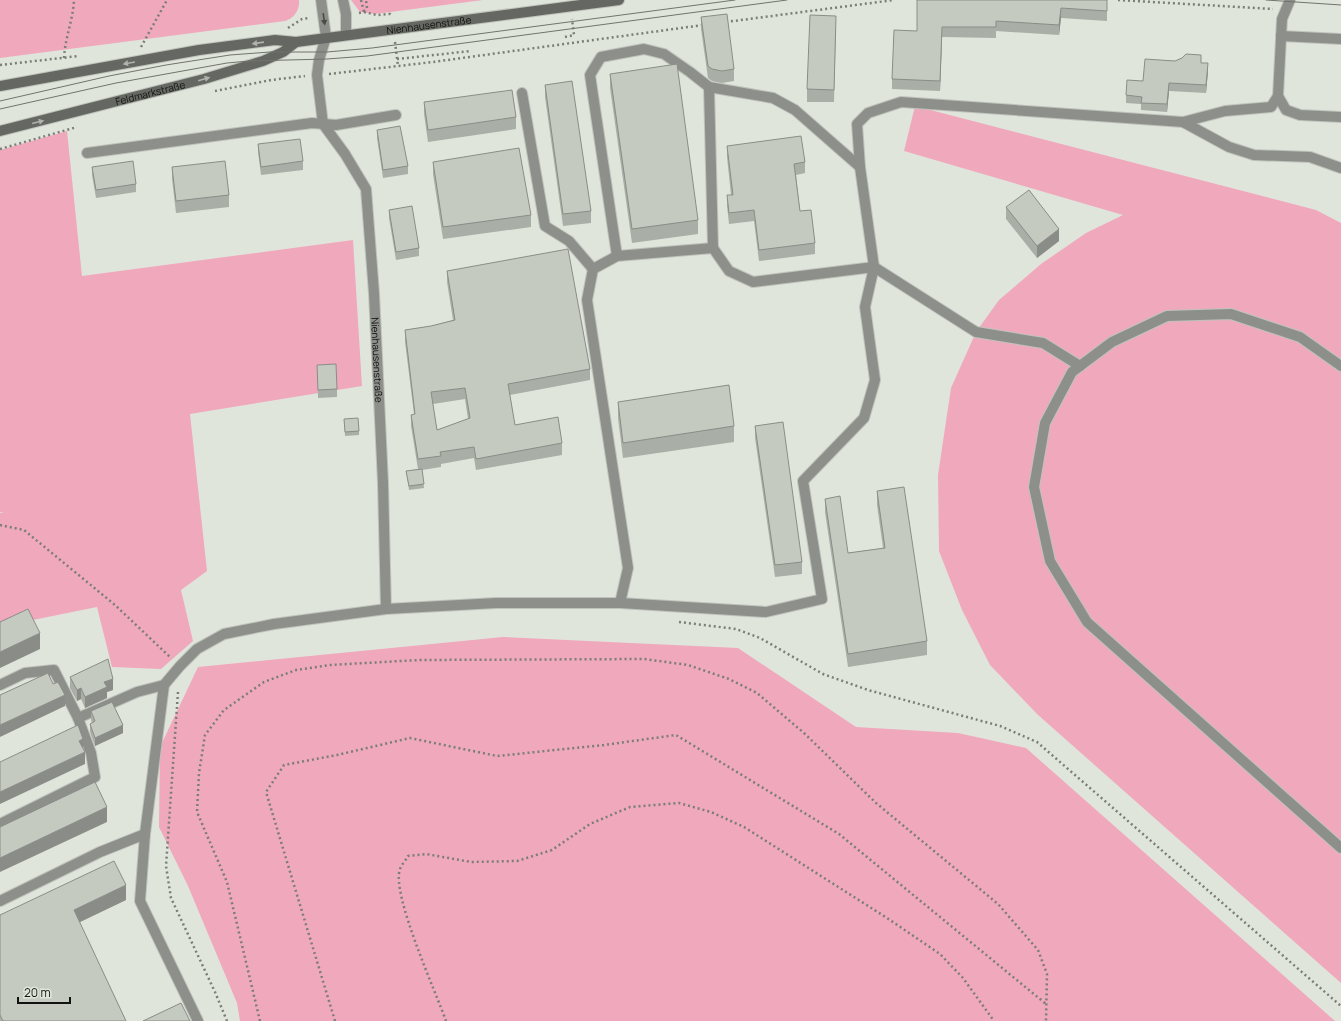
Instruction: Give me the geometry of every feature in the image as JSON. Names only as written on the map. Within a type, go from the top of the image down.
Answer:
[{"type":"main road","name":"Nienhausenstraße","points":[[326,37],[619,0]]},
{"type":"main road","name":"Feldmarkstraße","points":[[0,86],[199,50],[274,40],[296,42],[326,37]]},
{"type":"main road","name":"Feldmarkstraße","points":[[0,131],[204,79],[269,58],[283,52],[296,42]]},
{"type":"street","points":[[321,0],[326,37]]},
{"type":"street","points":[[343,0],[346,14],[346,35]]},
{"type":"street","points":[[198,1021],[140,901],[145,834],[164,685],[197,649],[224,634],[274,624],[386,609],[496,603],[620,603],[766,612],[822,599],[803,481],[864,418],[876,380],[865,307],[874,267],[860,167],[857,124],[868,112],[901,102],[1183,122],[1225,111],[1271,107],[1278,96],[1282,19],[1288,5]]},
{"type":"street","points":[[1281,36],[1341,39]]},
{"type":"street","name":"Nienhausenstraße","points":[[326,37],[319,60],[317,75],[323,124],[366,189],[374,293],[383,483],[386,609]]},
{"type":"street","points":[[617,256],[590,75],[601,57],[644,49],[664,54],[709,87],[773,98],[795,110],[860,167]]},
{"type":"street","points":[[709,87],[713,248],[729,271],[752,282],[874,267],[976,332],[1043,343],[1080,366]]},
{"type":"street","points":[[522,93],[545,226],[569,241],[592,270],[587,300],[628,568],[620,603]]},
{"type":"street","points":[[1278,96],[1286,110],[1300,115],[1341,117]]},
{"type":"street","points":[[87,153],[312,123],[336,125],[396,115]]},
{"type":"street","points":[[1183,122],[1229,147],[1254,155],[1310,157],[1341,168]]},
{"type":"street","points":[[592,270],[617,256],[713,248]]},
{"type":"street","points":[[1341,366],[1300,336],[1231,314],[1168,316],[1112,342],[1072,372],[1045,423],[1034,487],[1050,561],[1087,622],[1341,848]]},
{"type":"street","points":[[0,685],[25,673],[54,670],[78,718],[91,753],[94,777],[0,824]]},
{"type":"street","points":[[78,718],[137,692],[164,685]]},
{"type":"street","points":[[0,901],[100,852],[145,834]]},
{"type":"path","points":[[64,58],[64,49],[72,18],[74,0]]},
{"type":"path","points":[[140,49],[167,0]]},
{"type":"path","points":[[361,0],[364,12],[368,8],[366,0]]},
{"type":"path","points":[[723,22],[894,0]]},
{"type":"path","points":[[1118,0],[1288,5]]},
{"type":"path","points":[[565,37],[574,35],[571,14]]},
{"type":"path","points":[[211,92],[271,80],[398,66],[708,25]]},
{"type":"path","points":[[395,39],[398,66]]},
{"type":"path","points":[[397,59],[471,51]]},
{"type":"path","points":[[0,525],[24,530],[115,605],[180,666]]},
{"type":"path","points":[[673,621],[736,629],[760,638],[823,674],[868,690],[1000,726],[1036,742],[1341,1006]]},
{"type":"path","points":[[260,1021],[227,882],[198,812],[199,773],[205,736],[224,710],[264,682],[296,670],[330,665],[419,660],[644,659],[688,665],[729,679],[757,693],[804,733],[876,803],[998,904],[1038,950],[1047,974],[1046,1021]]},
{"type":"path","points":[[178,691],[166,866],[171,898],[227,1021]]},
{"type":"path","points":[[335,1021],[266,792],[284,765],[337,755],[410,738],[498,756],[604,745],[676,735],[839,834],[1046,1004]]},
{"type":"path","points":[[446,1021],[412,932],[399,888],[400,870],[408,856],[426,854],[471,862],[517,861],[552,850],[590,824],[630,807],[678,803],[711,812],[744,827],[887,918],[940,954],[964,978],[994,1021]]},
{"type":"shaded area","points":[[0,0],[299,0],[299,4],[296,13],[285,21],[0,58]]},
{"type":"shaded area","points":[[351,0],[483,0],[375,14],[360,12]]},
{"type":"shaded area","points":[[915,106],[1316,210],[1341,223],[1341,983],[1037,714],[990,665],[962,610],[939,551],[938,475],[951,388],[976,332],[999,300],[1041,264],[1086,233],[1123,215],[904,151]]},
{"type":"shaded area","points":[[67,131],[82,276],[353,240],[362,386],[190,414],[207,571],[181,590],[193,641],[161,669],[112,667],[97,607],[28,621],[0,630],[0,513],[4,513],[0,512],[0,150]]},
{"type":"shaded area","points":[[503,637],[738,648],[856,727],[958,733],[1026,748],[1335,1021],[240,1021],[237,1003],[188,886],[159,827],[160,747],[198,667]]},
{"type":"building","points":[[917,0],[1107,0],[1107,11],[1061,8],[1059,25],[996,21],[996,27],[942,27],[940,81],[892,79],[894,30],[917,31]]},
{"type":"building","points":[[727,14],[734,69],[722,71],[712,69],[708,66],[701,17]]},
{"type":"building","points":[[810,15],[836,16],[834,90],[807,89]]},
{"type":"building","points":[[1186,54],[1201,55],[1201,63],[1208,63],[1206,85],[1169,83],[1167,104],[1141,103],[1142,97],[1126,95],[1127,80],[1143,81],[1145,59],[1175,61],[1182,58]]},
{"type":"building","points":[[677,64],[698,220],[632,229],[610,74]]},
{"type":"building","points":[[572,81],[591,211],[563,214],[545,85]]},
{"type":"building","points":[[512,90],[516,117],[428,130],[424,102]]},
{"type":"building","points":[[400,126],[408,166],[383,170],[377,130]]},
{"type":"building","points":[[801,136],[805,162],[794,164],[800,211],[811,210],[815,243],[759,250],[754,210],[729,213],[727,195],[733,195],[727,146]]},
{"type":"building","points":[[300,139],[303,161],[261,167],[258,144]]},
{"type":"building","points":[[519,148],[531,215],[443,227],[433,162]]},
{"type":"building","points":[[133,161],[136,184],[96,190],[92,167]]},
{"type":"building","points":[[225,161],[229,195],[176,201],[172,167]]},
{"type":"building","points":[[1029,190],[1059,229],[1037,246],[1006,207]]},
{"type":"building","points":[[412,206],[419,248],[396,252],[389,210]]},
{"type":"building","points":[[568,249],[590,369],[508,384],[515,425],[558,417],[562,443],[476,459],[474,447],[440,452],[441,456],[418,459],[411,415],[415,414],[405,330],[455,320],[447,271]],"holes":[[[465,388],[470,418],[437,430],[431,392]]]},
{"type":"building","points":[[336,364],[337,389],[318,390],[317,365]]},
{"type":"building","points":[[729,385],[734,426],[623,443],[618,402]]},
{"type":"building","points":[[358,418],[359,431],[345,432],[344,419]]},
{"type":"building","points":[[783,422],[802,562],[775,565],[755,426]]},
{"type":"building","points":[[422,469],[424,484],[409,486],[406,471]]},
{"type":"building","points":[[904,487],[927,641],[848,654],[825,499],[840,496],[848,553],[885,548],[877,491]]},
{"type":"building","points":[[28,609],[40,633],[0,652],[0,622]]},
{"type":"building","points":[[108,659],[113,679],[104,682],[107,687],[85,697],[81,688],[77,690],[70,677]]},
{"type":"building","points":[[48,673],[53,684],[58,682],[65,695],[0,725],[0,695]]},
{"type":"building","points":[[112,702],[123,725],[95,738],[90,724],[95,721],[91,711]]},
{"type":"building","points":[[78,725],[83,739],[79,741],[85,752],[0,792],[0,762]]},
{"type":"building","points":[[95,782],[107,807],[0,858],[0,827]]},
{"type":"building","points":[[114,861],[126,885],[74,910],[126,1021],[3,1021],[0,1015],[0,915]]},
{"type":"building","points":[[181,1003],[190,1021],[143,1021]]},
{"type":"tram line","points":[[0,101],[109,76],[230,55],[270,52],[327,52],[372,48],[735,0]]},
{"type":"tram line","points":[[0,109],[116,83],[227,63],[367,56],[787,0]]},
{"type":"tram line","points":[[1266,0],[1341,5]]}]
